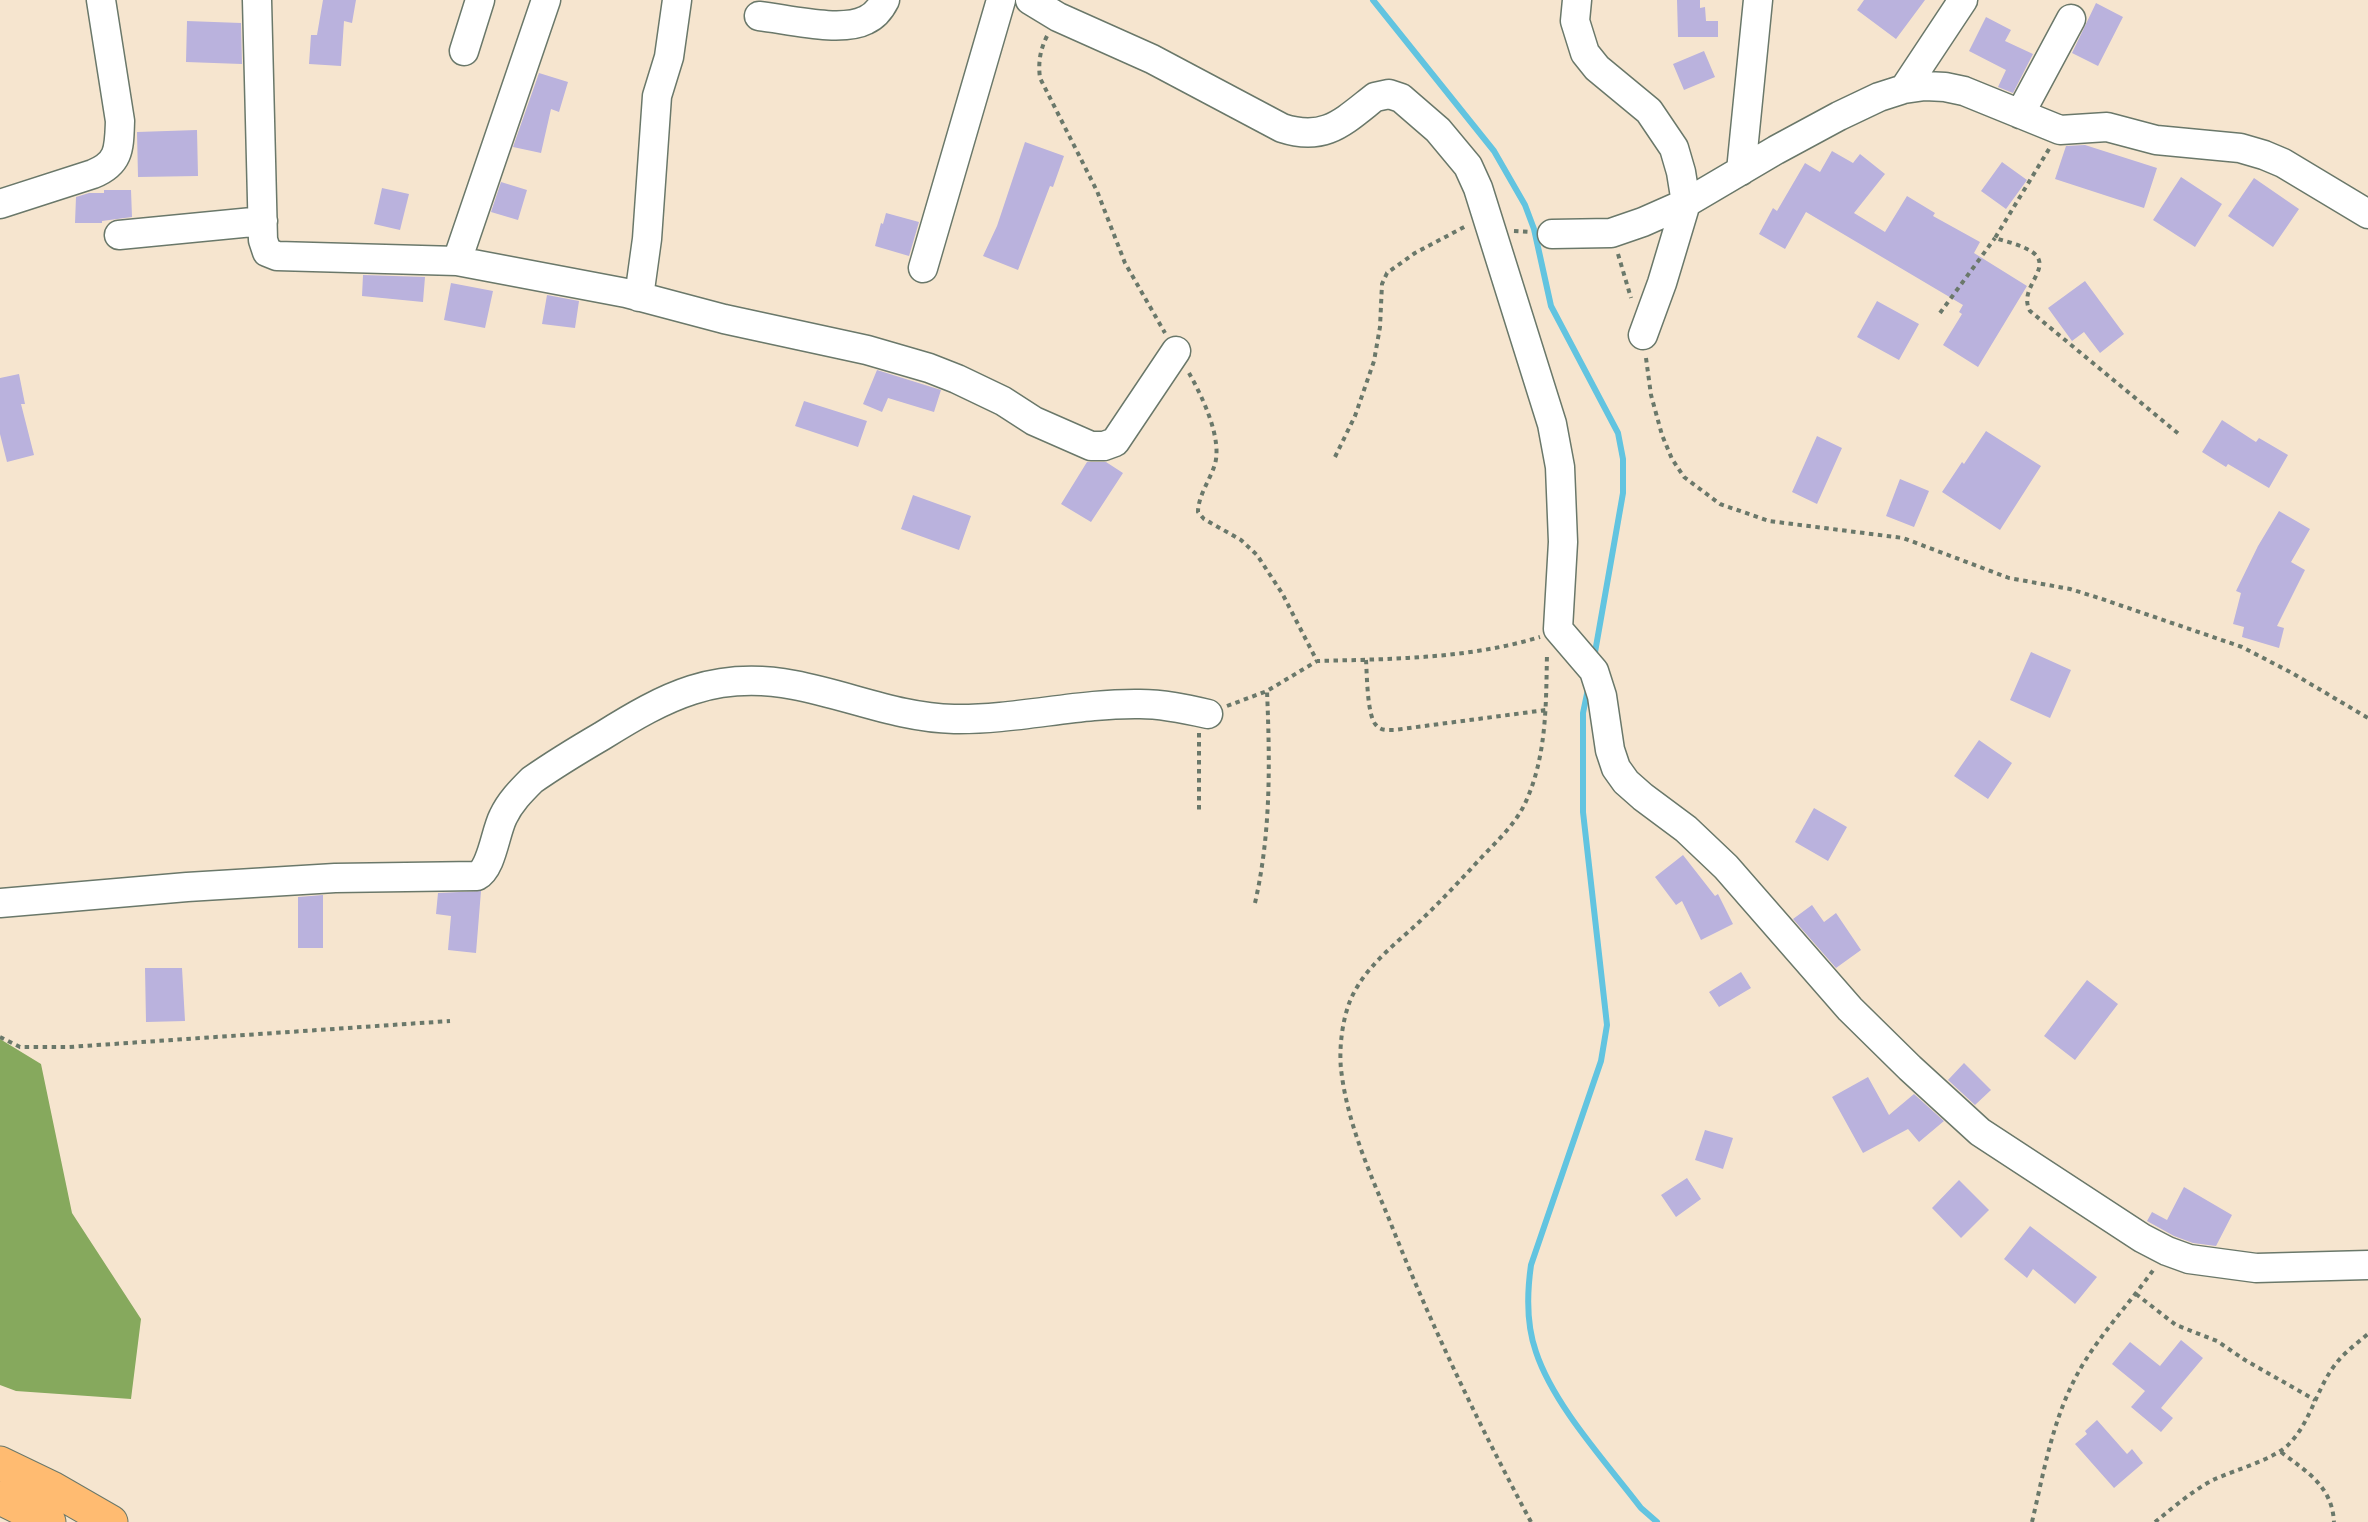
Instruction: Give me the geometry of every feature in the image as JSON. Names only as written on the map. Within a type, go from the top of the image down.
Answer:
[{"type":"highway","points":[[0,1463],[52,1488],[111,1522]]},
{"type":"highway","points":[[0,1498],[49,1522]]},
{"type":"street","points":[[0,204],[93,174],[107,168],[115,156],[120,140],[120,121],[101,0]]},
{"type":"street","points":[[257,0],[263,240],[267,252],[277,256],[457,261],[639,297],[724,319],[835,341],[929,368],[1003,401],[1034,421],[1091,447],[1115,442],[1176,351]]},
{"type":"street","points":[[464,51],[480,0]]},
{"type":"street","points":[[457,261],[546,0]]},
{"type":"street","points":[[639,297],[647,239],[657,96],[669,57],[677,0]]},
{"type":"street","points":[[759,16],[827,24],[852,24],[867,20],[880,10],[885,0]]},
{"type":"street","points":[[923,268],[1001,0]]},
{"type":"street","points":[[1030,0],[1058,17],[1152,59],[1282,128],[1296,133],[1321,133],[1332,129],[1382,94],[1395,95],[1438,130],[1468,166],[1487,214],[1552,424],[1560,467],[1563,542],[1556,634],[1594,671],[1602,696],[1610,750],[1616,768],[1626,782],[1686,829],[1726,867],[1850,1009],[1980,1132],[2109,1218],[2167,1251],[2189,1259],[2256,1268],[2368,1265]]},
{"type":"street","points":[[1577,0],[1575,21],[1585,53],[1597,68],[1648,111],[1674,148],[1679,164],[1686,203],[1662,283],[1643,335]]},
{"type":"street","points":[[1741,171],[1758,0]]},
{"type":"street","points":[[1904,88],[1963,0]]},
{"type":"street","points":[[2020,114],[2071,20]]},
{"type":"street","points":[[1552,234],[1611,233],[1643,222],[1686,203],[1839,116],[1904,88],[1945,87],[1964,91],[2060,130],[2108,127],[2156,140],[2240,148],[2283,163],[2368,214]]},
{"type":"street","points":[[119,236],[263,221]]},
{"type":"street","points":[[0,903],[187,887],[323,879],[477,876],[486,869],[503,816],[532,780],[650,706],[690,690],[710,685],[752,681],[774,682],[795,685],[892,710],[954,718],[995,717],[1119,704],[1164,705],[1208,714]]},
{"type":"path","points":[[1058,17],[1041,47],[1038,66],[1040,78],[1097,191],[1125,263],[1192,379],[1213,427],[1216,441],[1215,465],[1198,512],[1204,519],[1241,540],[1257,555],[1282,593],[1317,660]]},
{"type":"path","points":[[1940,314],[1995,238],[2060,130]]},
{"type":"path","points":[[1335,457],[1355,416],[1374,361],[1380,327],[1382,284],[1388,273],[1415,253],[1487,214]]},
{"type":"path","points":[[1611,233],[1643,335],[1651,395],[1662,435],[1672,459],[1684,477],[1720,504],[1769,521],[1903,538],[2009,578],[2070,589],[2099,598],[2242,647],[2292,673],[2368,718]]},
{"type":"path","points":[[1995,238],[2029,249],[2038,257],[2039,272],[2026,295],[2026,304],[2030,311],[2180,435]]},
{"type":"path","points":[[1199,811],[1199,729],[1202,719],[1208,714],[1267,691],[1317,660],[1366,660],[1461,653],[1556,634],[1535,777],[1527,800],[1504,835],[1456,886],[1382,956],[1359,985],[1350,1002],[1343,1028],[1341,1067],[1358,1142],[1413,1280],[1474,1414],[1531,1522]]},
{"type":"path","points":[[1366,660],[1371,714],[1375,725],[1382,730],[1546,710]]},
{"type":"path","points":[[1256,903],[1267,838],[1269,749],[1267,691]]},
{"type":"path","points":[[0,1037],[20,1047],[69,1047],[450,1021]]},
{"type":"path","points":[[2032,1522],[2050,1440],[2074,1380],[2085,1360],[2167,1251]]},
{"type":"path","points":[[2136,1294],[2176,1325],[2217,1341],[2245,1360],[2315,1400]]},
{"type":"path","points":[[2155,1522],[2196,1490],[2213,1480],[2281,1452],[2291,1443],[2332,1369],[2343,1354],[2368,1334]]},
{"type":"path","points":[[2281,1452],[2322,1486],[2330,1498],[2334,1522]]},
{"type":"green space","points":[[0,1039],[41,1064],[72,1213],[141,1319],[131,1399],[16,1391],[0,1385]]},
{"type":"building","points":[[323,0],[356,0],[352,23],[344,21],[341,66],[309,64],[311,35],[317,35]]},
{"type":"building","points":[[1677,0],[1700,0],[1700,8],[1705,7],[1706,21],[1718,21],[1718,37],[1678,37]]},
{"type":"building","points":[[1864,0],[1925,0],[1896,39],[1857,10]]},
{"type":"building","points":[[2096,3],[2123,17],[2098,66],[2072,53]]},
{"type":"building","points":[[1986,17],[2011,30],[2005,41],[2033,54],[2013,93],[1998,87],[2006,70],[1969,51]]},
{"type":"building","points":[[187,21],[241,23],[242,64],[186,62]]},
{"type":"building","points":[[1704,51],[1715,77],[1684,90],[1673,64]]},
{"type":"building","points":[[539,73],[568,82],[559,112],[551,109],[541,153],[513,147]]},
{"type":"building","points":[[197,130],[198,176],[138,177],[137,132]]},
{"type":"building","points":[[1025,142],[1064,156],[1018,270],[983,256],[997,226]]},
{"type":"building","points":[[2085,145],[2157,168],[2144,208],[2055,179],[2066,146]]},
{"type":"building","points":[[1832,151],[1853,163],[1860,154],[1885,174],[1854,213],[1885,232],[1907,196],[1935,213],[1933,216],[1980,242],[1974,253],[2027,286],[1978,367],[1943,345],[1962,314],[1959,312],[1963,305],[1806,212],[1785,249],[1759,234],[1773,208],[1777,211],[1805,163],[1820,172]]},
{"type":"building","points":[[2002,162],[2027,180],[2006,209],[1981,191]]},
{"type":"building","points":[[2181,177],[2222,204],[2195,247],[2153,220]]},
{"type":"building","points":[[2254,178],[2299,209],[2273,247],[2228,216]]},
{"type":"building","points":[[501,182],[527,190],[518,220],[491,212]]},
{"type":"building","points":[[382,188],[409,194],[400,230],[374,224]]},
{"type":"building","points":[[104,190],[131,190],[132,217],[102,221],[102,223],[75,223],[76,197],[89,193],[104,193]]},
{"type":"building","points":[[886,213],[919,222],[909,256],[875,246]]},
{"type":"building","points":[[363,275],[425,277],[423,302],[362,296]]},
{"type":"building","points":[[2085,281],[2124,334],[2100,353],[2084,332],[2072,341],[2048,308]]},
{"type":"building","points":[[451,283],[493,291],[485,328],[444,320]]},
{"type":"building","points":[[547,295],[579,301],[575,328],[542,324]]},
{"type":"building","points":[[1877,301],[1919,324],[1899,360],[1857,337]]},
{"type":"building","points":[[877,370],[941,390],[934,412],[888,398],[882,412],[863,404]]},
{"type":"building","points":[[19,374],[25,404],[21,404],[34,455],[7,462],[0,434],[0,378]]},
{"type":"building","points":[[804,401],[867,421],[858,447],[795,426]]},
{"type":"building","points":[[2222,420],[2256,442],[2259,438],[2288,455],[2269,488],[2228,464],[2226,467],[2202,452]]},
{"type":"building","points":[[1986,431],[2041,466],[2000,530],[1942,492]]},
{"type":"building","points":[[1817,436],[1842,448],[1817,504],[1792,492]]},
{"type":"building","points":[[1087,462],[1106,462],[1123,473],[1091,522],[1061,504]]},
{"type":"building","points":[[1900,479],[1929,491],[1914,527],[1886,516]]},
{"type":"building","points":[[913,495],[971,516],[959,550],[901,529]]},
{"type":"building","points":[[2279,511],[2310,529],[2291,562],[2305,570],[2277,626],[2284,628],[2279,648],[2242,637],[2244,627],[2233,624],[2241,593],[2236,591],[2258,546]]},
{"type":"building","points":[[2031,652],[2071,670],[2050,718],[2010,700]]},
{"type":"building","points":[[1979,740],[2012,763],[1988,799],[1954,776]]},
{"type":"building","points":[[1814,808],[1847,827],[1828,861],[1795,842]]},
{"type":"building","points":[[1683,855],[1715,896],[1718,894],[1733,924],[1701,940],[1682,901],[1676,905],[1655,877]]},
{"type":"building","points":[[481,891],[476,953],[448,950],[451,916],[436,914],[438,893]]},
{"type":"building","points":[[323,895],[323,948],[298,948],[298,897]]},
{"type":"building","points":[[1812,905],[1824,922],[1836,913],[1861,950],[1836,968],[1793,919]]},
{"type":"building","points":[[145,968],[182,968],[185,1021],[146,1022]]},
{"type":"building","points":[[1741,972],[1751,988],[1719,1007],[1709,992]]},
{"type":"building","points":[[2087,980],[2118,1004],[2075,1060],[2044,1036]]},
{"type":"building","points":[[1964,1063],[1991,1090],[1975,1105],[1948,1080]]},
{"type":"building","points":[[1868,1077],[1889,1115],[1914,1094],[1944,1121],[1919,1142],[1908,1129],[1863,1153],[1832,1097]]},
{"type":"building","points":[[1705,1130],[1733,1138],[1723,1169],[1695,1160]]},
{"type":"building","points":[[1687,1178],[1701,1199],[1676,1217],[1661,1195]]},
{"type":"building","points":[[1959,1180],[1989,1210],[1961,1238],[1932,1208]]},
{"type":"building","points":[[2184,1187],[2232,1215],[2216,1246],[2193,1243],[2174,1236],[2147,1221],[2152,1212],[2167,1220]]},
{"type":"building","points":[[2030,1226],[2097,1277],[2075,1304],[2033,1269],[2027,1278],[2004,1259]]},
{"type":"building","points":[[2181,1340],[2203,1358],[2161,1408],[2173,1418],[2161,1432],[2131,1407],[2145,1391],[2112,1364],[2130,1342],[2160,1366]]},
{"type":"building","points":[[2097,1420],[2127,1454],[2132,1449],[2143,1463],[2114,1488],[2075,1444],[2087,1434],[2085,1431]]},
{"type":"waterway","points":[[1373,0],[1494,151],[1525,205],[1534,229],[1551,306],[1618,433],[1623,459],[1623,493],[1594,658]]},
{"type":"waterway","points":[[1588,689],[1583,713],[1583,812],[1607,1025],[1601,1061],[1531,1265],[1528,1297],[1529,1320],[1536,1352],[1555,1393],[1597,1453],[1641,1508],[1657,1522]]}]
